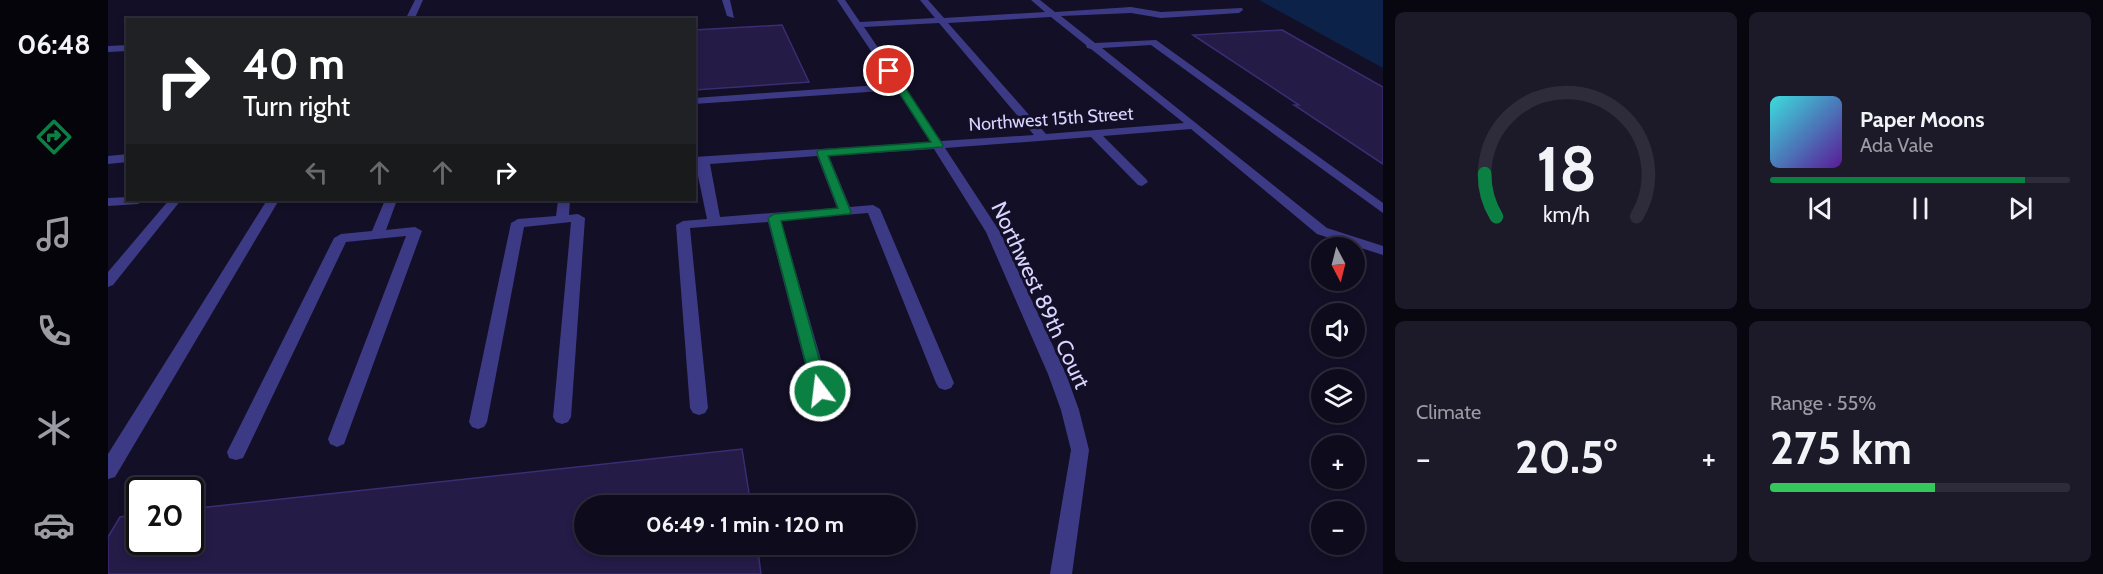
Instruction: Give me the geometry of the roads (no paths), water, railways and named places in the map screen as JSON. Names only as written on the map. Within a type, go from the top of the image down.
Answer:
[{"type":"street","points":[[410,18],[419,0]]},
{"type":"street","points":[[726,0],[731,16]]},
{"type":"street","name":"Northwest 89th Court","points":[[841,0],[993,232],[1027,305],[1071,410],[1080,450],[1061,574]]},
{"type":"street","points":[[924,0],[1043,138]]},
{"type":"street","points":[[1035,0],[1090,46],[1194,125],[1322,231],[1383,251]]},
{"type":"street","points":[[1106,0],[1120,10]]},
{"type":"street","points":[[858,25],[1120,10],[1161,15],[1239,10]]},
{"type":"street","points":[[1090,46],[1153,42],[1383,209]]},
{"type":"street","points":[[108,49],[126,48]]},
{"type":"street","points":[[696,101],[900,87]]},
{"type":"street","name":"Northwest 15th Street","points":[[699,161],[1043,138],[1194,125]]},
{"type":"street","points":[[1094,134],[1142,182]]},
{"type":"street","points":[[822,153],[845,212]]},
{"type":"street","points":[[108,160],[126,158]]},
{"type":"street","points":[[699,161],[714,222]]},
{"type":"street","points":[[108,202],[125,198]]},
{"type":"street","points":[[108,282],[174,201]]},
{"type":"street","points":[[108,471],[272,201]]},
{"type":"street","points":[[377,235],[391,201]]},
{"type":"street","points":[[562,219],[564,201]]},
{"type":"street","points":[[699,408],[683,225],[873,209],[945,383]]},
{"type":"street","points":[[478,422],[518,223],[578,218],[562,417]]},
{"type":"street","points":[[774,218],[820,391]]},
{"type":"street","points":[[236,452],[341,238],[415,231],[337,439]]},
{"type":"water","points":[[1259,0],[1383,0],[1383,68]]}]
